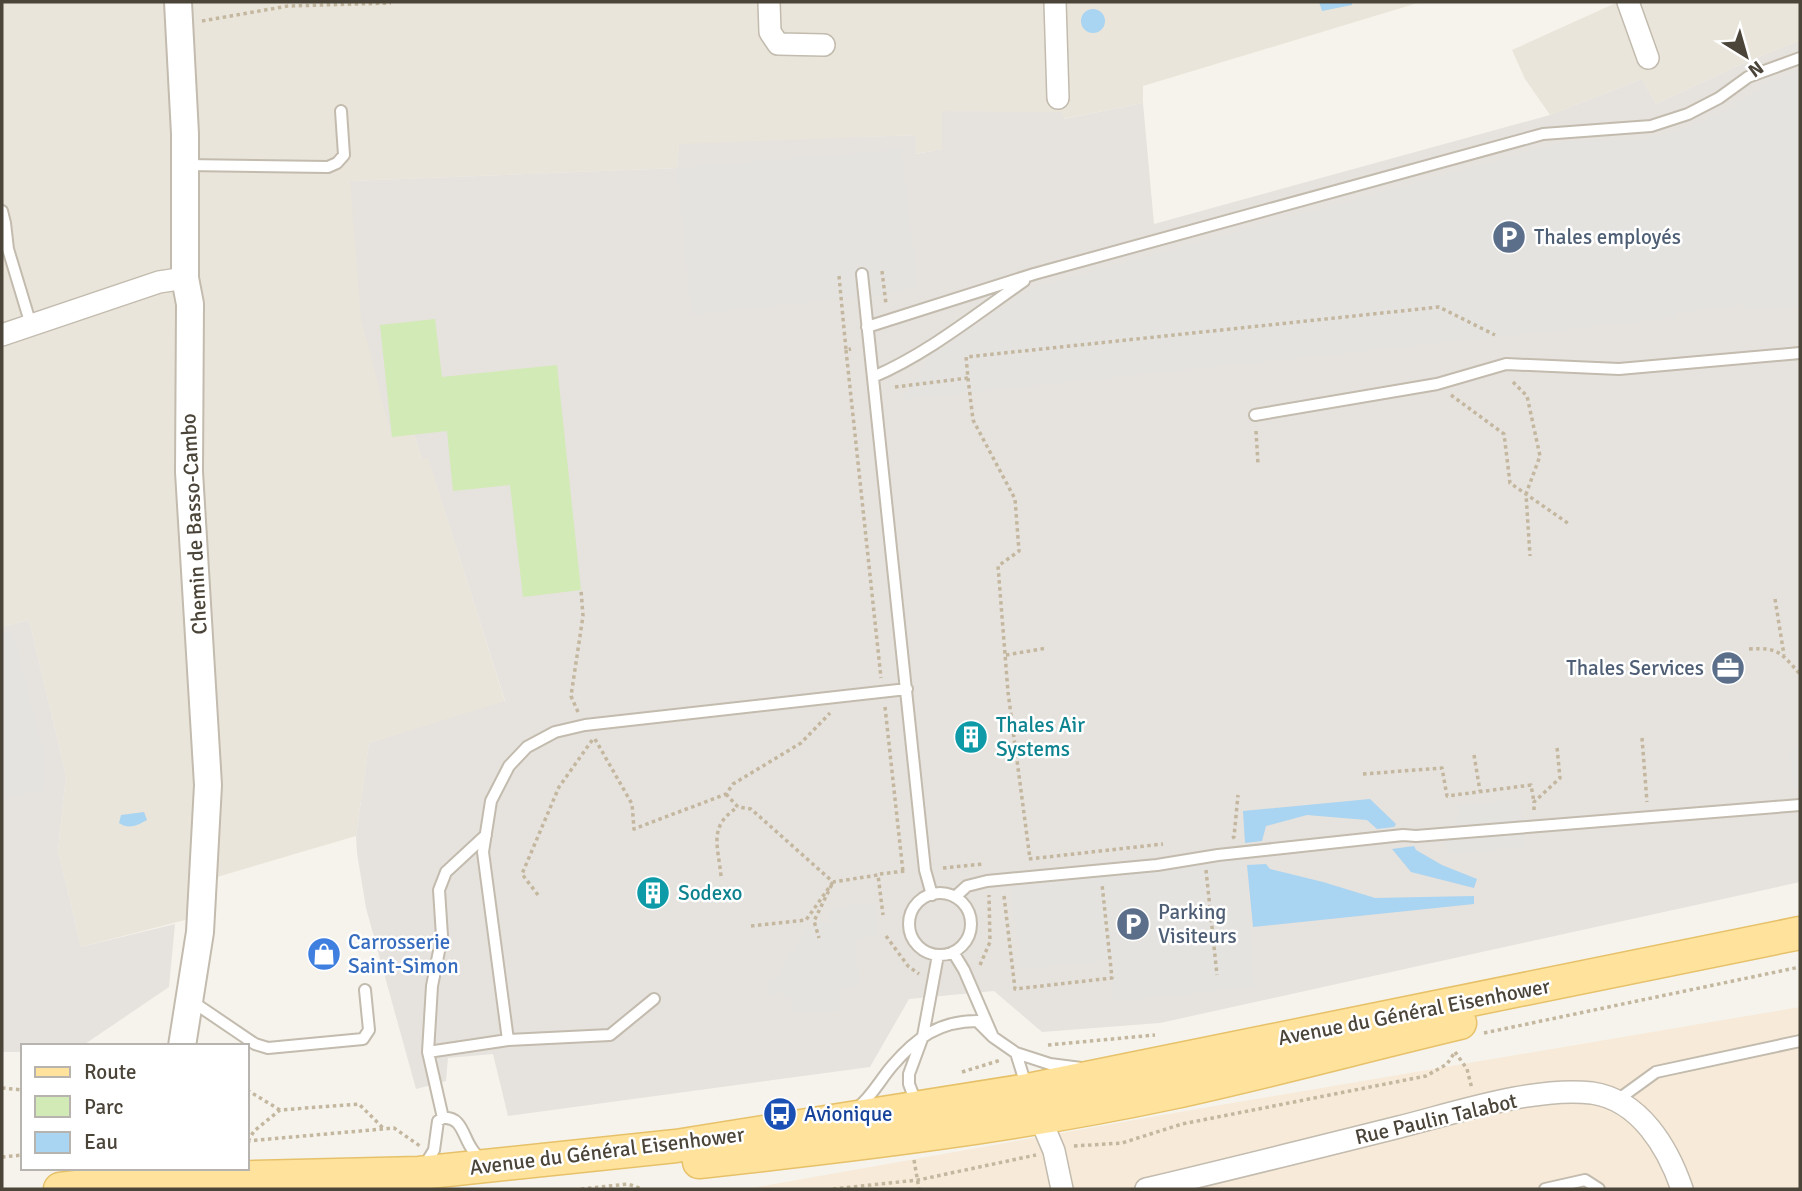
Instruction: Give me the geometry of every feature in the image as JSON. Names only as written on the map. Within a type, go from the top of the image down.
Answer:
[{"type":"main road","name":"Avenue du Général Eisenhower","points":[[1104,1074],[1800,933]]},
{"type":"main road","name":"Avenue du Général Eisenhower","points":[[455,1189],[794,1152],[928,1128],[1034,1104],[1169,1094],[1312,1062],[1523,1008],[1800,952]]},
{"type":"main road","points":[[1034,1104],[1104,1074]]},
{"type":"main road","name":"Avenue du Général Eisenhower","points":[[60,1189],[136,1181],[309,1176],[427,1162],[487,1166],[534,1162],[676,1146],[842,1119],[928,1128],[1034,1104]]},
{"type":"main road","name":"Avenue du Général Eisenhower","points":[[269,1189],[288,1186],[309,1176]]},
{"type":"street","points":[[769,2],[770,32],[778,44],[824,45]]},
{"type":"street","points":[[1055,2],[1058,99]]},
{"type":"street","points":[[1628,2],[1648,58]]},
{"type":"street","name":"Chemin de Basso-Cambo","points":[[179,13],[186,165],[185,278],[190,304],[189,472],[208,785],[200,932],[182,1044]]},
{"type":"street","points":[[2,335],[159,282],[185,278]]},
{"type":"street","name":"Rue Paulin Talabot","points":[[1146,1189],[1477,1108],[1558,1093],[1593,1093],[1616,1101],[1652,1130],[1668,1154],[1682,1189]]},
{"type":"street","points":[[1034,1104],[1054,1151],[1062,1189]]},
{"type":"lane","points":[[867,327],[1034,274],[1544,134],[1651,126],[1688,114],[1719,98],[1748,77],[1800,58]]},
{"type":"lane","points":[[186,165],[328,167],[337,163],[344,155],[341,111]]},
{"type":"lane","points":[[2,211],[8,249],[31,325]]},
{"type":"lane","points":[[862,274],[926,870],[932,895]]},
{"type":"lane","points":[[873,377],[893,369],[937,341],[1034,274]]},
{"type":"lane","points":[[1255,415],[1437,384],[1506,364],[1619,369],[1800,353]]},
{"type":"lane","points":[[508,1040],[483,852],[491,801],[509,766],[527,747],[555,732],[585,725],[907,689]]},
{"type":"lane","points":[[955,897],[967,886],[1002,880],[1157,865],[1205,857],[1403,835],[1800,805]]},
{"type":"lane","points":[[443,1118],[428,1052],[432,986],[442,936],[439,890],[446,872],[486,835]]},
{"type":"lane","points":[[945,893],[955,897],[967,909],[970,925],[965,941],[953,952],[938,955],[921,949],[910,934],[909,923],[915,906],[932,895],[945,893]]},
{"type":"lane","points":[[953,952],[964,970],[993,1037]]},
{"type":"lane","points":[[928,1128],[909,1084],[909,1074],[923,1036],[938,955]]},
{"type":"lane","points":[[188,999],[255,1044],[268,1048],[363,1039],[369,1031],[365,990]]},
{"type":"lane","points":[[428,1052],[508,1040],[610,1035],[654,999]]},
{"type":"lane","points":[[842,1119],[860,1107],[891,1067],[923,1036],[956,1021],[977,1021],[1016,1054],[1050,1064],[1076,1066],[1104,1074]]},
{"type":"lane","points":[[1616,1101],[1656,1072],[1800,1041]]},
{"type":"lane","points":[[1016,1054],[1034,1104]]},
{"type":"lane","points":[[427,1162],[438,1121],[451,1117],[471,1148],[487,1166]]},
{"type":"lane","points":[[1545,1189],[1585,1180],[1599,1189]]},
{"type":"path","points":[[179,13],[391,3]]},
{"type":"path","points":[[882,271],[886,306]]},
{"type":"path","points":[[839,276],[849,349],[883,692],[905,871],[880,874]]},
{"type":"path","points":[[1030,859],[998,566],[1019,551],[1015,499],[973,420],[966,357],[1439,307],[1495,335]]},
{"type":"path","points":[[895,387],[968,378]]},
{"type":"path","points":[[1513,382],[1527,396],[1541,456],[1525,494],[1530,556]]},
{"type":"path","points":[[1437,384],[1504,435],[1510,483],[1569,524]]},
{"type":"path","points":[[1256,433],[1258,464]]},
{"type":"path","points":[[1775,599],[1784,656]]},
{"type":"path","points":[[1749,649],[1771,647],[1784,656],[1800,674]]},
{"type":"path","points":[[1006,655],[1047,648]]},
{"type":"path","points":[[634,829],[726,794],[744,777],[801,743],[833,710]]},
{"type":"path","points":[[538,895],[522,874],[559,787],[594,737]]},
{"type":"path","points":[[1642,738],[1648,817]]},
{"type":"path","points":[[1534,802],[1560,778],[1557,747]]},
{"type":"path","points":[[1474,755],[1480,791]]},
{"type":"path","points":[[1363,774],[1442,768],[1447,796],[1531,785],[1534,827]]},
{"type":"path","points":[[726,794],[738,807]]},
{"type":"path","points":[[1217,975],[1202,841],[1234,837],[1238,794]]},
{"type":"path","points":[[721,876],[717,830],[724,815],[738,807],[751,809],[833,882]]},
{"type":"path","points":[[943,868],[1163,844]]},
{"type":"path","points":[[1001,862],[1015,989],[1112,978],[1098,851]]},
{"type":"path","points":[[751,926],[806,920],[833,882],[878,875],[883,915]]},
{"type":"path","points":[[819,938],[814,921],[833,882]]},
{"type":"path","points":[[981,970],[980,962],[990,942],[989,893]]},
{"type":"path","points":[[886,936],[908,966],[922,975]]},
{"type":"path","name":"Avenue du Général Eisenhower","points":[[1481,1034],[1800,967]]},
{"type":"path","name":"Avenue du Général Eisenhower","points":[[1073,1146],[1122,1143],[1182,1124],[1426,1076],[1447,1063],[1460,1047]]},
{"type":"path","points":[[1455,1052],[1467,1069],[1477,1108]]},
{"type":"path","points":[[2,1088],[21,1090]]},
{"type":"path","points":[[248,1091],[280,1110]]},
{"type":"path","points":[[248,1140],[254,1131],[280,1110],[359,1104],[384,1129]]},
{"type":"path","points":[[248,1141],[394,1128],[426,1151],[427,1162]]},
{"type":"path","points":[[919,1189],[918,1180],[928,1128]]},
{"type":"path","points":[[2,1157],[21,1155]]},
{"type":"path","points":[[833,1189],[918,1180],[1037,1155]]},
{"type":"path","name":"Avenue du Général Eisenhower","points":[[581,1189],[628,1184],[642,1189]]},
{"type":"shaded area","points":[[2,2],[1421,2],[1143,86],[1143,103],[1063,119],[1062,113],[942,111],[942,149],[915,154],[916,135],[679,145],[677,168],[351,181],[392,436],[414,434],[422,459],[428,457],[505,702],[369,743],[356,836],[217,877],[216,912],[81,947],[58,850],[66,775],[29,620],[2,627]]},
{"type":"shaded area","points":[[1618,2],[1800,2],[1800,40],[1656,104],[1642,79],[1550,115],[1525,79],[1512,50]]},
{"type":"shaded area","points":[[1800,40],[1800,882],[1160,1023],[1042,1032],[994,991],[909,999],[870,1067],[508,1116],[493,1054],[448,1058],[446,1081],[416,1089],[366,908],[357,853],[356,836],[369,743],[505,701],[428,458],[422,459],[414,434],[392,437],[361,319],[350,181],[677,168],[679,144],[916,135],[916,154],[942,149],[942,111],[1062,112],[1064,119],[1143,103],[1154,224],[1550,115],[1642,79],[1656,104]]},
{"type":"shaded area","name":"Thales employés","points":[[1800,71],[1800,306],[1748,311],[1741,305],[1677,313],[1675,318],[901,400],[931,355],[1035,287],[1556,144],[1569,141],[1636,140],[1664,135],[1727,111],[1770,81]]},
{"type":"shaded area","points":[[901,149],[918,287],[885,294],[691,315],[677,168]]},
{"type":"shaded area","points":[[29,620],[66,775],[58,850],[81,947],[175,924],[169,987],[85,1044],[21,1044],[21,1052],[2,1052],[2,627]]},
{"type":"shaded area","points":[[12,631],[46,759],[44,789],[2,800],[2,634]]},
{"type":"shaded area","points":[[1800,745],[1800,788],[1793,788],[1789,747]]},
{"type":"shaded area","points":[[1520,799],[1526,846],[1448,855],[1445,839],[1458,820],[1457,805]]},
{"type":"shaded area","name":"Parking Visiteurs","points":[[1245,858],[1254,987],[1113,1002],[1109,960],[1021,970],[1011,887]]},
{"type":"shaded area","points":[[876,902],[879,935],[854,939],[859,985],[845,987],[840,993],[842,1009],[794,1014],[792,1000],[781,993],[768,995],[765,980],[781,977],[783,965],[808,927],[820,922],[830,923],[829,908]]},
{"type":"shaded area","points":[[1800,1007],[1800,1189],[746,1189],[1197,1109]]},
{"type":"green space","points":[[435,319],[442,377],[557,365],[581,590],[523,597],[510,485],[453,491],[447,431],[392,437],[380,325]]},
{"type":"water","points":[[1319,2],[1352,2],[1352,5],[1322,11]]},
{"type":"water","points":[[1093,9],[1102,12],[1105,21],[1102,30],[1093,33],[1084,30],[1081,21],[1084,12]]},
{"type":"water","points":[[1370,799],[1396,824],[1394,827],[1377,829],[1367,820],[1307,815],[1266,826],[1262,841],[1245,843],[1243,811]]},
{"type":"water","points":[[144,812],[147,820],[140,824],[130,826],[119,823],[121,815]]},
{"type":"water","points":[[1414,846],[1416,850],[1442,865],[1477,879],[1474,888],[1411,872],[1392,849]]},
{"type":"water","points":[[1266,864],[1270,869],[1375,898],[1474,896],[1474,904],[1253,927],[1247,865]]},
{"type":"place","name":"Thales employés","points":[[1509,237]]},
{"type":"place","name":"Thales Services","points":[[1728,668]]},
{"type":"place","name":"Thales Air Systems","points":[[971,737]]},
{"type":"place","name":"Sodexo","points":[[653,893]]},
{"type":"place","name":"Parking Visiteurs","points":[[1133,924]]},
{"type":"place","name":"Carrosserie Saint-Simon","points":[[324,954]]},
{"type":"place","name":"Avionique","points":[[780,1114]]}]
